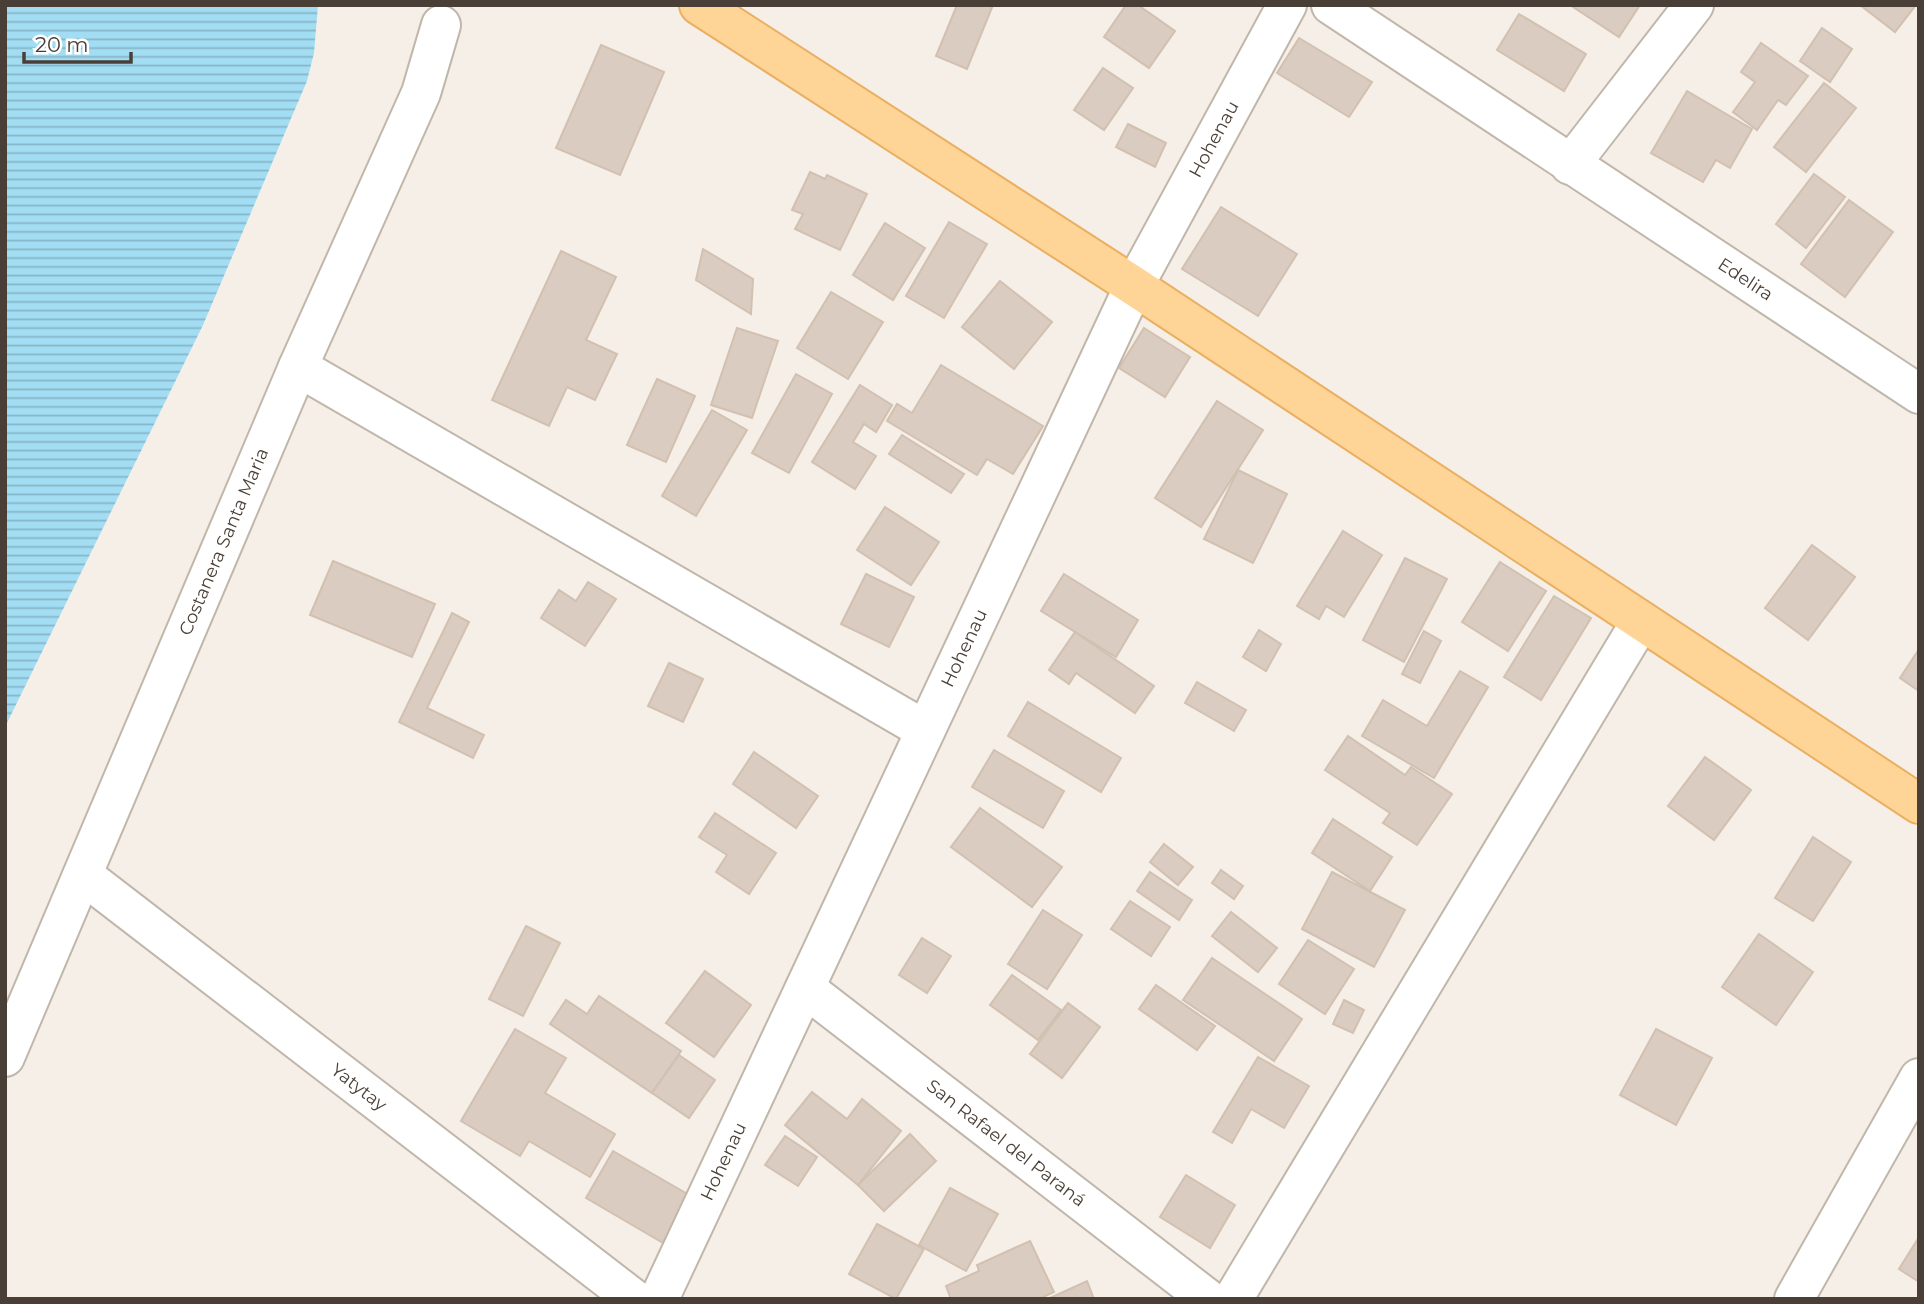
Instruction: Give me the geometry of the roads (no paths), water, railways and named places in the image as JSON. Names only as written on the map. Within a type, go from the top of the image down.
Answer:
[{"type":"main road","points":[[699,5],[1134,286],[1919,804]]},
{"type":"street","name":"Hohenau","points":[[659,1299],[1134,286],[1287,5]]},
{"type":"street","name":"Edelira","points":[[1331,5],[1919,394]]},
{"type":"street","points":[[1570,165],[1694,5]]},
{"type":"street","name":"Costanera Santa Maria","points":[[5,1057],[298,368],[421,93],[441,25]]},
{"type":"street","points":[[298,368],[925,730]]},
{"type":"street","points":[[1233,1299],[1641,621]]},
{"type":"street","name":"Yatytay","points":[[83,875],[634,1299]]},
{"type":"street","name":"San Rafael del Paraná","points":[[805,988],[1208,1299]]},
{"type":"street","points":[[1794,1299],[1919,1078]]},
{"type":"water","points":[[5,5],[318,5],[314,53],[307,81],[203,325],[5,727]]}]
